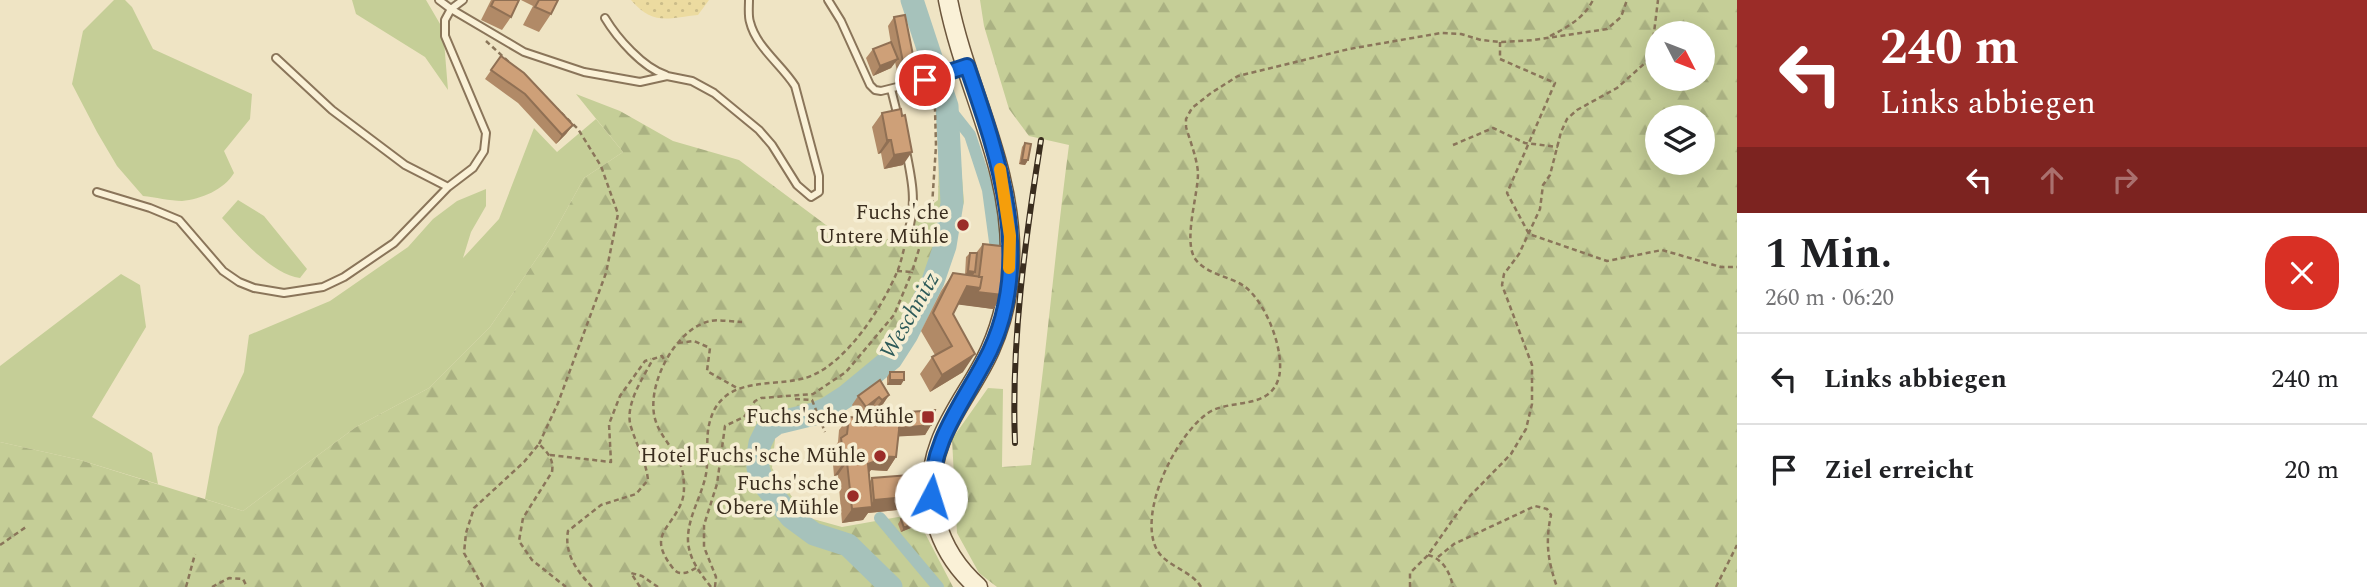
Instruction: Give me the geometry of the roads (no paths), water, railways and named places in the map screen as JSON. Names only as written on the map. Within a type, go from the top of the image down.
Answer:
[{"type":"main road","points":[[948,0],[954,29],[1003,177],[1010,236],[1004,309],[990,350],[940,443],[934,464],[931,497],[937,527],[944,544],[964,574],[978,587]]},
{"type":"lane","points":[[439,0],[524,52],[584,72],[640,82],[667,76]]},
{"type":"lane","points":[[97,192],[179,220],[223,271],[254,288],[284,293],[312,290],[344,276],[394,243],[448,187],[472,168],[484,151],[485,133],[445,36],[445,20],[451,9],[463,0]]},
{"type":"lane","points":[[605,18],[616,36],[648,66],[667,76],[692,81],[737,110],[772,145],[804,193],[811,197],[816,196],[819,192],[819,176],[795,86],[758,41],[750,23],[748,0]]},
{"type":"lane","points":[[828,0],[842,21],[872,88],[878,91],[925,80],[967,66]]},
{"type":"lane","points":[[276,58],[332,110],[405,164],[448,187]]},
{"type":"lane","points":[[891,89],[900,126]]},
{"type":"lane","points":[[903,137],[915,203],[908,232]]},
{"type":"waterway","name":"Weschnitz","points":[[891,587],[848,545],[814,534],[791,517],[763,483],[758,468],[758,455],[766,431],[777,423],[828,408],[891,359],[907,334],[933,281],[945,246],[952,203],[947,106],[912,0]]},
{"type":"waterway","name":"Weschnitz","points":[[917,11],[918,0]]},
{"type":"waterway","points":[[947,106],[970,135],[988,190],[995,242]]},
{"type":"waterway","points":[[880,518],[938,587]]},
{"type":"railway","points":[[1015,443],[1015,368],[1020,292],[1041,140]]},
{"type":"place","name":"Fuchs'che Untere Mühle","points":[[963,225]]},
{"type":"place","name":"Fuchs'sche Mühle","points":[[928,417]]},
{"type":"place","name":"Hotel Fuchs'sche Mühle","points":[[880,456]]},
{"type":"place","name":"Fuchs'sche Obere Mühle","points":[[853,496]]}]
